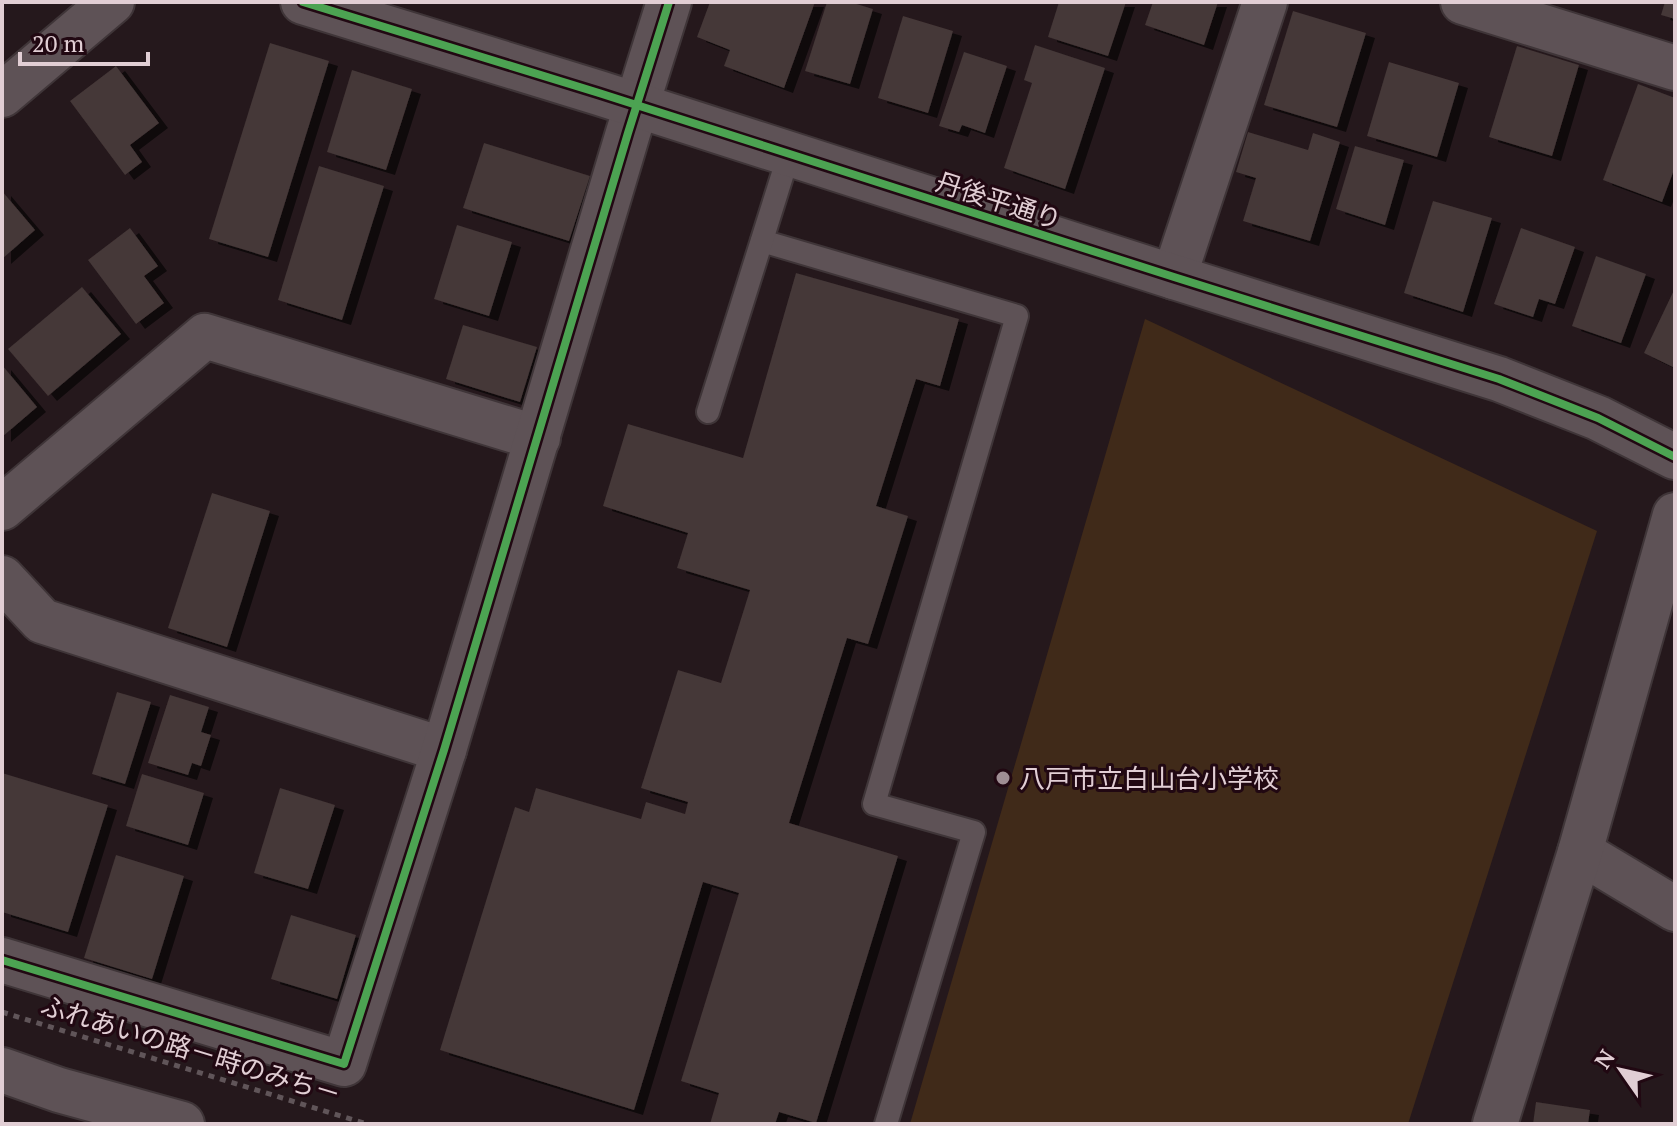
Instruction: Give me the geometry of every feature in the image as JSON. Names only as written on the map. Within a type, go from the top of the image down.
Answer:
[{"type":"street","points":[[2,95],[112,2]]},
{"type":"street","name":"丹後平通り","points":[[303,2],[1499,379],[1598,418],[1675,457]]},
{"type":"street","points":[[2,960],[344,1064],[444,750],[669,2]]},
{"type":"street","points":[[1174,277],[1265,2]]},
{"type":"street","points":[[1463,2],[1675,68]]},
{"type":"street","points":[[2,508],[205,336],[538,438]]},
{"type":"street","points":[[1495,1124],[1580,852],[1675,515]]},
{"type":"street","points":[[2,578],[42,621],[444,750]]},
{"type":"street","points":[[1580,852],[1675,909]]},
{"type":"street","points":[[2,1070],[53,1107],[182,1124]]},
{"type":"lane","points":[[708,412],[789,154]]},
{"type":"lane","points":[[762,241],[1017,316],[874,804],[974,832],[886,1124]]},
{"type":"shaded area","points":[[1145,319],[1597,531],[1408,1124],[910,1124]]},
{"type":"building","points":[[710,2],[815,2],[784,88],[724,66],[730,50],[697,37]]},
{"type":"building","points":[[827,2],[850,2],[873,9],[850,84],[805,71]]},
{"type":"building","points":[[1059,2],[1126,2],[1108,56],[1048,37]]},
{"type":"building","points":[[1153,2],[1218,2],[1204,45],[1145,25]]},
{"type":"building","points":[[1665,2],[1675,2],[1675,19],[1661,15]]},
{"type":"building","points":[[1293,11],[1366,33],[1337,127],[1264,105]]},
{"type":"building","points":[[903,16],[953,31],[928,113],[878,98]]},
{"type":"building","points":[[270,43],[329,61],[268,257],[209,239]]},
{"type":"building","points":[[1035,45],[1105,68],[1065,189],[1004,168],[1032,83],[1024,80]]},
{"type":"building","points":[[1517,46],[1579,65],[1552,156],[1489,137]]},
{"type":"building","points":[[964,52],[1007,66],[985,133],[962,125],[959,132],[939,126]]},
{"type":"building","points":[[1389,62],[1459,83],[1437,157],[1367,136]]},
{"type":"building","points":[[116,66],[159,123],[130,145],[142,162],[125,175],[70,101]]},
{"type":"building","points":[[352,70],[412,89],[386,170],[327,152]]},
{"type":"building","points":[[1638,84],[1675,98],[1675,167],[1662,202],[1603,180]]},
{"type":"building","points":[[1248,132],[1308,150],[1313,133],[1340,142],[1310,241],[1243,221],[1256,178],[1236,172]]},
{"type":"building","points":[[484,143],[590,176],[569,241],[463,208]]},
{"type":"building","points":[[1355,146],[1404,160],[1385,225],[1336,209]]},
{"type":"building","points":[[319,166],[384,186],[342,320],[278,300]]},
{"type":"building","points":[[2,191],[35,230],[2,259]]},
{"type":"building","points":[[1433,201],[1492,218],[1463,312],[1404,293]]},
{"type":"building","points":[[457,225],[512,242],[489,316],[434,299]]},
{"type":"building","points":[[130,228],[158,266],[144,276],[164,303],[136,324],[88,260]]},
{"type":"building","points":[[1521,228],[1575,247],[1555,304],[1539,299],[1533,317],[1494,304]]},
{"type":"building","points":[[1596,256],[1646,274],[1621,343],[1572,326]]},
{"type":"building","points":[[796,273],[959,319],[940,386],[916,379],[876,506],[908,516],[868,644],[847,638],[789,823],[898,856],[816,1123],[779,1112],[775,1124],[710,1124],[719,1093],[681,1081],[739,893],[703,882],[634,1110],[440,1050],[515,807],[529,812],[536,788],[641,819],[646,802],[685,814],[688,802],[641,788],[678,670],[721,683],[750,590],[677,568],[688,533],[603,506],[628,424],[743,458]]},
{"type":"building","points":[[82,287],[121,334],[48,396],[8,349]]},
{"type":"building","points":[[1675,288],[1675,368],[1644,353]]},
{"type":"building","points":[[463,325],[537,347],[520,402],[446,379]]},
{"type":"building","points":[[2,365],[37,407],[2,437]]},
{"type":"building","points":[[212,493],[270,511],[227,647],[168,628]]},
{"type":"building","points":[[117,692],[151,702],[125,784],[92,774]]},
{"type":"building","points":[[170,695],[209,707],[201,732],[211,735],[201,766],[192,763],[188,775],[148,763]]},
{"type":"building","points":[[2,773],[108,805],[68,932],[2,912]]},
{"type":"building","points":[[142,774],[204,793],[188,845],[126,826]]},
{"type":"building","points":[[280,788],[335,805],[308,889],[254,873]]},
{"type":"building","points":[[116,855],[184,876],[152,979],[84,958]]},
{"type":"building","points":[[291,915],[356,935],[337,999],[271,979]]},
{"type":"building","points":[[1536,1102],[1590,1110],[1588,1124],[1533,1124]]},
{"type":"cycle path","points":[[303,2],[1499,379],[1598,418],[1675,457]]},
{"type":"cycle path","name":"ふれあいの路－時のみち－","points":[[2,960],[344,1064],[444,750],[669,2]]},
{"type":"place","name":"八戸市立白山台小学校","points":[[1003,778]]}]
